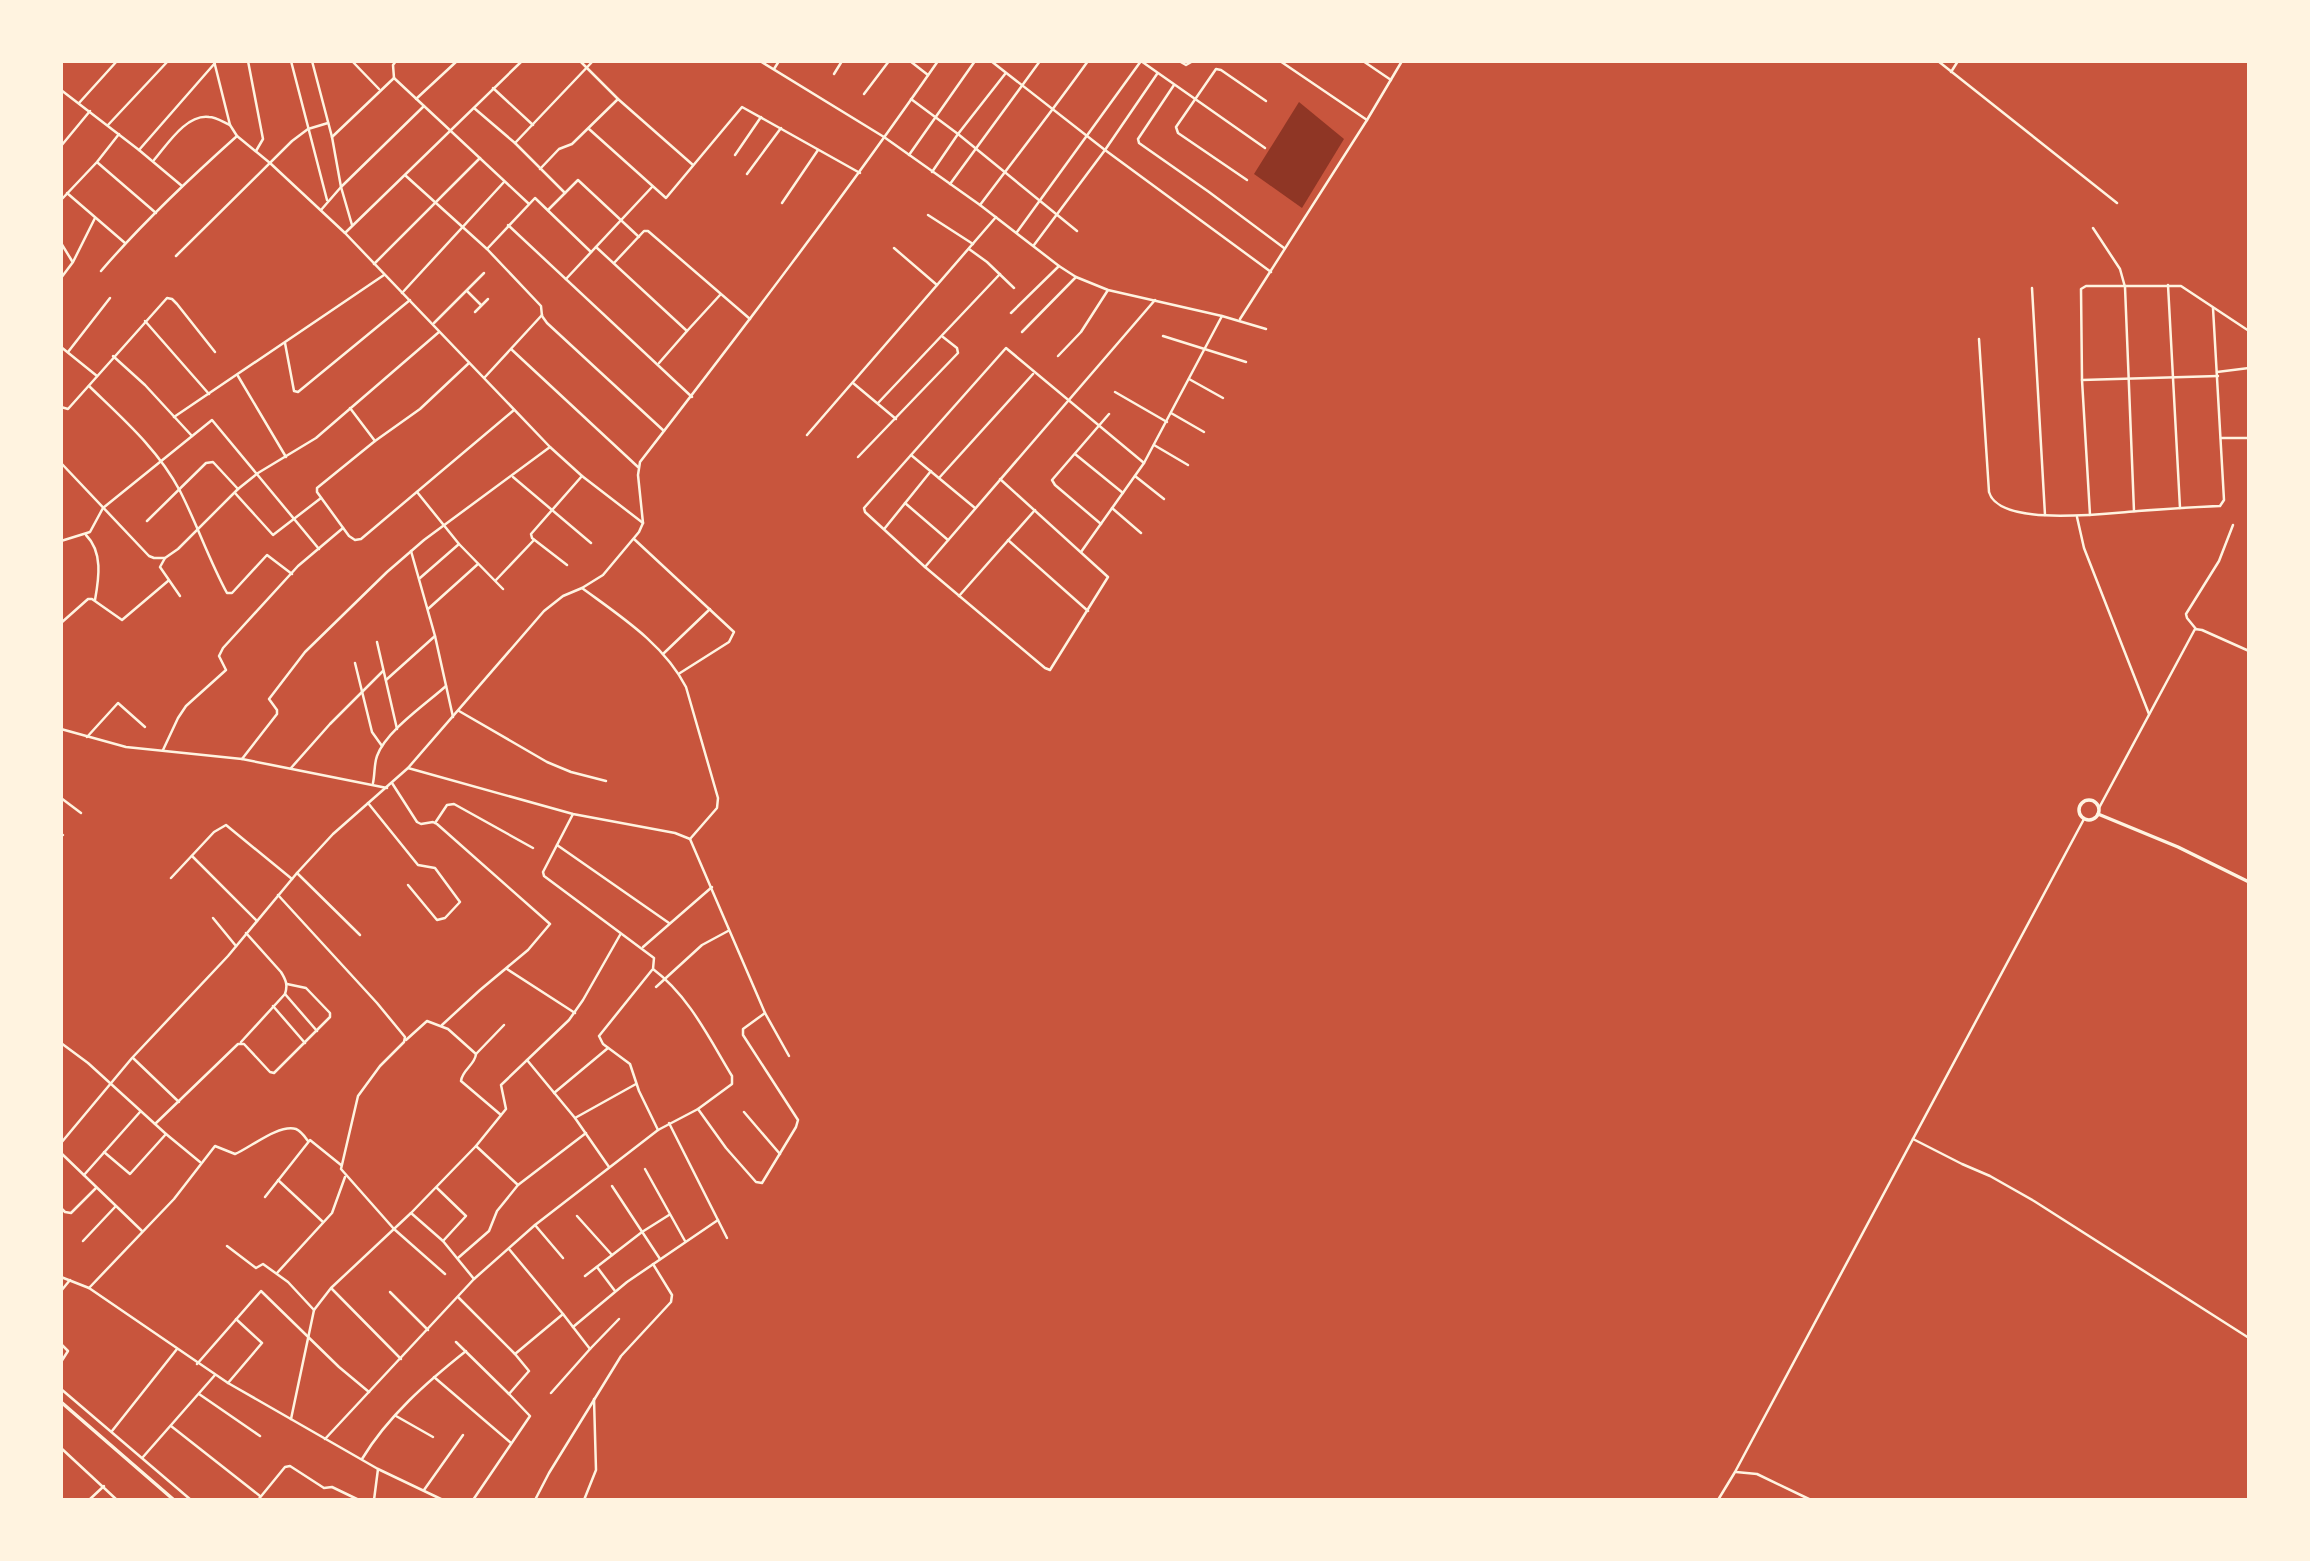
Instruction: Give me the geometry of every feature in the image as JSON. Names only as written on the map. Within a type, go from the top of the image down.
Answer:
[{"type":"street","points":[[79,103],[117,61]]},
{"type":"street","points":[[108,125],[168,61]]},
{"type":"street","points":[[248,61],[263,139],[256,151]]},
{"type":"street","points":[[291,61],[327,201]]},
{"type":"street","points":[[312,61],[352,226]]},
{"type":"street","points":[[352,61],[379,89]]},
{"type":"street","points":[[396,61],[394,78],[528,203]]},
{"type":"street","points":[[416,99],[457,61]]},
{"type":"street","points":[[345,233],[522,61]]},
{"type":"street","points":[[580,61],[618,99],[694,166]]},
{"type":"street","points":[[515,143],[593,61]]},
{"type":"street","points":[[760,61],[884,137],[1017,232],[1059,267],[1108,290],[1266,329]]},
{"type":"street","points":[[774,69],[779,61]]},
{"type":"street","points":[[834,74],[842,61]]},
{"type":"street","points":[[864,94],[889,61]]},
{"type":"street","points":[[910,61],[928,75]]},
{"type":"street","points":[[61,1143],[110,1083],[236,946],[297,873],[333,834],[408,768],[544,611],[603,575],[634,539],[643,523],[638,467],[860,173],[938,61]]},
{"type":"street","points":[[909,155],[975,61]]},
{"type":"street","points":[[991,61],[1005,74],[1055,108],[1105,150],[1270,272]]},
{"type":"street","points":[[950,184],[1040,61]]},
{"type":"street","points":[[980,205],[1088,61]]},
{"type":"street","points":[[1017,232],[1141,61],[1265,148]]},
{"type":"street","points":[[1179,61],[1186,65],[1193,61]]},
{"type":"street","points":[[1280,61],[1367,120]]},
{"type":"street","points":[[1363,61],[1391,80]]},
{"type":"street","points":[[1239,321],[1402,61]]},
{"type":"street","points":[[1938,61],[2117,203]]},
{"type":"street","points":[[1951,72],[1958,61]]},
{"type":"street","points":[[215,62],[230,125],[237,136],[321,209],[550,447],[582,476],[643,523]]},
{"type":"street","points":[[139,150],[215,62]]},
{"type":"street","points":[[1247,180],[1176,130],[1177,124],[1218,69],[1266,101]]},
{"type":"street","points":[[932,172],[1005,74]]},
{"type":"street","points":[[1034,246],[1157,74]]},
{"type":"street","points":[[332,137],[379,89],[394,78]]},
{"type":"street","points":[[1174,85],[1138,139],[1139,144],[1285,249]]},
{"type":"street","points":[[493,88],[533,125]]},
{"type":"street","points":[[61,90],[182,186]]},
{"type":"street","points":[[540,169],[559,149],[572,144],[589,129],[618,99]]},
{"type":"street","points":[[911,99],[1077,231]]},
{"type":"street","points":[[321,209],[424,106]]},
{"type":"street","points":[[474,108],[515,143],[565,193]]},
{"type":"street","points":[[589,129],[662,197],[668,197],[741,108],[860,173]]},
{"type":"street","points":[[61,146],[90,111]]},
{"type":"street","points":[[153,161],[180,131],[200,118],[209,117],[230,125]]},
{"type":"street","points":[[735,155],[761,117]]},
{"type":"street","points":[[176,256],[308,129],[328,123]]},
{"type":"street","points":[[747,174],[780,128]]},
{"type":"street","points":[[61,200],[97,162],[118,134]]},
{"type":"street","points":[[101,271],[182,186],[237,136]]},
{"type":"street","points":[[782,203],[818,150]]},
{"type":"street","points":[[374,264],[480,158]]},
{"type":"street","points":[[97,162],[156,213]]},
{"type":"street","points":[[406,176],[487,249],[541,306],[547,323],[664,431]]},
{"type":"street","points":[[548,210],[578,180],[639,237]]},
{"type":"street","points":[[402,293],[505,181]]},
{"type":"street","points":[[566,279],[652,187]]},
{"type":"street","points":[[67,193],[125,243]]},
{"type":"street","points":[[487,249],[535,198],[591,252]]},
{"type":"street","points":[[928,215],[973,244]]},
{"type":"street","points":[[807,435],[996,217]]},
{"type":"street","points":[[61,278],[95,218]]},
{"type":"street","points":[[508,225],[692,397]]},
{"type":"street","points":[[2093,228],[2120,269],[2124,286],[2134,511]]},
{"type":"street","points":[[614,263],[644,231],[648,231],[750,319]]},
{"type":"street","points":[[61,243],[73,261]]},
{"type":"street","points":[[596,247],[687,331]]},
{"type":"street","points":[[894,248],[937,285]]},
{"type":"street","points":[[969,249],[1014,288]]},
{"type":"street","points":[[1011,313],[1059,267]]},
{"type":"street","points":[[433,324],[484,273]]},
{"type":"street","points":[[878,403],[1000,274]]},
{"type":"street","points":[[174,417],[384,275]]},
{"type":"street","points":[[1022,332],[1076,276]]},
{"type":"street","points":[[2168,285],[2180,508]]},
{"type":"street","points":[[2090,514],[2080,292],[2086,286],[2185,287],[2249,331]]},
{"type":"street","points":[[2032,288],[2045,516]]},
{"type":"street","points":[[1058,356],[1081,332],[1108,290]]},
{"type":"street","points":[[467,291],[481,305]]},
{"type":"street","points":[[658,364],[720,295]]},
{"type":"street","points":[[68,352],[110,298]]},
{"type":"street","points":[[61,407],[68,410],[167,298],[170,298],[215,352]]},
{"type":"street","points":[[475,312],[488,299]]},
{"type":"street","points":[[285,343],[294,391],[298,392],[410,300]]},
{"type":"street","points":[[925,567],[1155,300]]},
{"type":"street","points":[[1979,339],[1990,497],[1996,503],[2011,510],[2045,516],[2222,505],[2224,500],[2213,307]]},
{"type":"street","points":[[485,377],[542,314]]},
{"type":"street","points":[[1081,552],[1144,463],[1222,316]]},
{"type":"street","points":[[145,321],[209,394]]},
{"type":"street","points":[[180,596],[160,567],[165,558],[178,549],[238,489],[258,473],[306,446],[440,332]]},
{"type":"street","points":[[858,457],[958,353],[957,348],[942,336]]},
{"type":"street","points":[[1163,336],[1246,362]]},
{"type":"street","points":[[61,346],[97,376]]},
{"type":"street","points":[[1000,479],[1108,577],[1052,668],[1047,670],[925,567],[863,509],[1006,348],[1144,463]]},
{"type":"street","points":[[511,349],[638,467]]},
{"type":"street","points":[[113,356],[145,384],[192,436]]},
{"type":"street","points":[[469,362],[420,409],[319,485],[317,492],[349,536],[358,541],[514,410]]},
{"type":"street","points":[[2082,380],[2218,374],[2249,368]]},
{"type":"street","points":[[939,478],[1035,373]]},
{"type":"street","points":[[237,376],[286,457]]},
{"type":"street","points":[[1189,379],[1223,398]]},
{"type":"street","points":[[853,383],[895,419]]},
{"type":"street","points":[[89,386],[137,432],[161,461],[179,489],[228,594],[232,593],[267,555],[292,574]]},
{"type":"street","points":[[1115,392],[1167,422]]},
{"type":"street","points":[[350,408],[375,441]]},
{"type":"street","points":[[1171,413],[1204,432]]},
{"type":"street","points":[[1101,524],[1053,482],[1054,477],[1109,414]]},
{"type":"street","points":[[61,541],[86,534],[94,528],[103,508],[210,421],[214,421],[319,549]]},
{"type":"street","points":[[2221,438],[2249,438]]},
{"type":"street","points":[[1154,444],[1188,466]]},
{"type":"street","points":[[242,759],[277,714],[269,699],[296,662],[333,624],[411,551],[550,447]]},
{"type":"street","points":[[1075,454],[1123,493]]},
{"type":"street","points":[[911,455],[975,508]]},
{"type":"street","points":[[61,463],[149,556],[165,558]]},
{"type":"street","points":[[147,521],[206,463],[216,465],[238,489]]},
{"type":"street","points":[[884,529],[931,471]]},
{"type":"street","points":[[567,565],[534,540],[531,534],[582,476]]},
{"type":"street","points":[[1135,476],[1164,499]]},
{"type":"street","points":[[513,477],[591,543]]},
{"type":"street","points":[[416,492],[459,544],[503,589]]},
{"type":"street","points":[[235,493],[271,535],[296,520],[321,498]]},
{"type":"street","points":[[905,503],[948,540]]},
{"type":"street","points":[[1112,508],[1141,533]]},
{"type":"street","points":[[959,596],[1035,510]]},
{"type":"street","points":[[2077,515],[2084,548],[2150,714]]},
{"type":"street","points":[[2233,526],[2219,561],[2186,614],[2196,629],[2249,651]]},
{"type":"street","points":[[163,750],[181,712],[226,670],[219,656],[221,651],[292,574],[344,528]]},
{"type":"street","points":[[86,534],[93,544],[98,566],[99,580],[94,600]]},
{"type":"street","points":[[634,539],[733,631],[734,635],[729,642],[679,673]]},
{"type":"street","points":[[495,581],[534,540]]},
{"type":"street","points":[[1008,540],[1088,611]]},
{"type":"street","points":[[420,578],[459,544]]},
{"type":"street","points":[[411,551],[435,636],[453,717]]},
{"type":"street","points":[[428,609],[478,564]]},
{"type":"street","points":[[61,623],[88,600],[94,600],[122,621],[168,581]]},
{"type":"street","points":[[582,588],[636,628],[663,654],[679,673],[692,703],[718,798],[717,808],[690,839]]},
{"type":"street","points":[[663,654],[710,609]]},
{"type":"street","points":[[2084,819],[2091,820],[2098,814],[2196,629]]},
{"type":"street","points":[[385,680],[435,636]]},
{"type":"street","points":[[377,642],[397,729]]},
{"type":"street","points":[[355,663],[372,732],[382,746]]},
{"type":"street","points":[[291,768],[383,671]]},
{"type":"street","points":[[373,783],[377,756],[382,746],[397,729],[446,686]]},
{"type":"street","points":[[87,737],[118,703],[145,727]]},
{"type":"street","points":[[458,711],[547,762],[571,772],[606,781]]},
{"type":"street","points":[[61,729],[126,747],[242,759],[373,783],[387,788]]},
{"type":"street","points":[[408,768],[573,814],[675,833],[690,839],[765,1013],[789,1056]]},
{"type":"street","points":[[392,783],[417,822],[435,823],[550,924],[528,950],[442,1025]]},
{"type":"street","points":[[61,798],[81,813]]},
{"type":"street","points":[[2084,819],[2079,810],[2084,802],[2093,801],[2099,808]]},
{"type":"street","points":[[368,803],[418,866],[435,868],[460,902],[444,918],[437,920],[408,885]]},
{"type":"street","points":[[435,823],[447,805],[454,804],[533,848]]},
{"type":"street","points":[[573,814],[543,872],[544,876],[654,958],[653,969],[600,1032],[600,1041],[629,1064],[657,1130]]},
{"type":"street","points":[[2098,814],[2178,847],[2249,882]]},
{"type":"street","points":[[1718,1500],[2084,819]]},
{"type":"street","points":[[171,878],[214,832],[226,825],[292,879]]},
{"type":"street","points":[[557,845],[669,923]]},
{"type":"street","points":[[192,856],[257,921]]},
{"type":"street","points":[[297,873],[360,934]]},
{"type":"street","points":[[642,948],[712,887]]},
{"type":"street","points":[[278,895],[377,1003],[406,1040]]},
{"type":"street","points":[[213,918],[236,946]]},
{"type":"street","points":[[656,987],[702,945],[729,931]]},
{"type":"street","points":[[155,1125],[240,1043],[285,994],[287,984],[281,972],[246,933]]},
{"type":"street","points":[[291,1419],[314,1310],[331,1288],[411,1213],[476,1146],[507,1108],[501,1085],[575,1013],[621,934]]},
{"type":"street","points":[[507,968],[575,1013]]},
{"type":"street","points":[[325,1439],[474,1279],[535,1225],[657,1130],[698,1109],[730,1087],[733,1079],[690,1008],[665,978],[653,969]]},
{"type":"street","points":[[240,1043],[274,1073],[330,1017],[330,1013],[306,988],[287,984]]},
{"type":"street","points":[[285,994],[317,1031]]},
{"type":"street","points":[[273,1006],[306,1043]]},
{"type":"street","points":[[698,1109],[726,1148],[756,1182],[762,1183],[796,1127],[797,1116],[743,1032],[747,1025],[765,1013]]},
{"type":"street","points":[[445,1274],[394,1229],[345,1177],[341,1165],[358,1096],[380,1066],[427,1021],[442,1025],[476,1054]]},
{"type":"street","points":[[501,1115],[461,1080],[461,1075],[475,1060],[476,1054],[504,1026]]},
{"type":"street","points":[[61,1043],[83,1058],[200,1163]]},
{"type":"street","points":[[554,1093],[608,1047]]},
{"type":"street","points":[[132,1058],[179,1102]]},
{"type":"street","points":[[527,1060],[575,1118],[609,1167]]},
{"type":"street","points":[[575,1118],[636,1084]]},
{"type":"street","points":[[84,1175],[141,1111]]},
{"type":"street","points":[[744,1112],[780,1154]]},
{"type":"street","points":[[669,1123],[727,1238]]},
{"type":"street","points":[[89,1288],[174,1199],[215,1146],[235,1154],[265,1135],[292,1129],[300,1132],[308,1141]]},
{"type":"street","points":[[458,1258],[489,1231],[497,1211],[518,1185],[586,1133]]},
{"type":"street","points":[[104,1152],[128,1173],[132,1173],[166,1134]]},
{"type":"street","points":[[1913,1139],[2025,1195],[2249,1338]]},
{"type":"street","points":[[265,1197],[308,1141],[313,1140],[341,1165]]},
{"type":"street","points":[[476,1146],[518,1185]]},
{"type":"street","points":[[61,1153],[142,1231]]},
{"type":"street","points":[[645,1168],[685,1241]]},
{"type":"street","points":[[277,1273],[333,1210],[345,1177]]},
{"type":"street","points":[[278,1180],[323,1222]]},
{"type":"street","points":[[612,1186],[660,1259]]},
{"type":"street","points":[[436,1187],[466,1216],[443,1241]]},
{"type":"street","points":[[61,1209],[71,1213],[96,1188]]},
{"type":"street","points":[[83,1241],[115,1207]]},
{"type":"street","points":[[411,1213],[443,1241],[474,1279]]},
{"type":"street","points":[[585,1276],[642,1232],[669,1215]]},
{"type":"street","points":[[577,1216],[612,1255]]},
{"type":"street","points":[[573,1327],[615,1291],[718,1220]]},
{"type":"street","points":[[535,1225],[563,1258]]},
{"type":"street","points":[[227,1246],[256,1268],[263,1264],[277,1273],[314,1310]]},
{"type":"street","points":[[508,1249],[590,1349]]},
{"type":"street","points":[[536,1500],[549,1473],[624,1352],[672,1300],[672,1295],[653,1264]]},
{"type":"street","points":[[597,1267],[615,1291]]},
{"type":"street","points":[[61,1277],[89,1288],[228,1383],[361,1460],[443,1500]]},
{"type":"street","points":[[61,1291],[70,1280]]},
{"type":"street","points":[[331,1288],[401,1359]]},
{"type":"street","points":[[197,1364],[258,1293],[263,1292],[307,1337],[369,1392]]},
{"type":"street","points":[[390,1292],[428,1330]]},
{"type":"street","points":[[458,1296],[529,1371],[509,1394]]},
{"type":"street","points":[[515,1354],[563,1314]]},
{"type":"street","points":[[228,1383],[262,1342],[236,1319]]},
{"type":"street","points":[[551,1393],[620,1320]]},
{"type":"street","points":[[457,1342],[530,1416],[473,1500]]},
{"type":"street","points":[[61,1344],[68,1351],[61,1362]]},
{"type":"street","points":[[112,1431],[177,1349]]},
{"type":"street","points":[[361,1460],[375,1439],[396,1416],[434,1377],[466,1351]]},
{"type":"street","points":[[143,1457],[215,1375]]},
{"type":"street","points":[[434,1377],[511,1443]]},
{"type":"street","points":[[61,1389],[191,1500]]},
{"type":"street","points":[[200,1394],[260,1436]]},
{"type":"street","points":[[584,1500],[596,1471],[594,1399]]},
{"type":"street","points":[[61,1402],[174,1500]]},
{"type":"street","points":[[396,1416],[433,1437]]},
{"type":"street","points":[[171,1426],[259,1498],[285,1467],[290,1466],[324,1488],[332,1487],[359,1500]]},
{"type":"street","points":[[424,1490],[463,1435]]},
{"type":"street","points":[[62,1450],[117,1500]]},
{"type":"street","points":[[374,1500],[378,1469]]},
{"type":"street","points":[[1735,1472],[1757,1474],[1811,1500]]},
{"type":"street","points":[[89,1500],[104,1486]]},
{"type":"shaded area","points":[[1299,102],[1344,139],[1302,208],[1254,174]]}]
